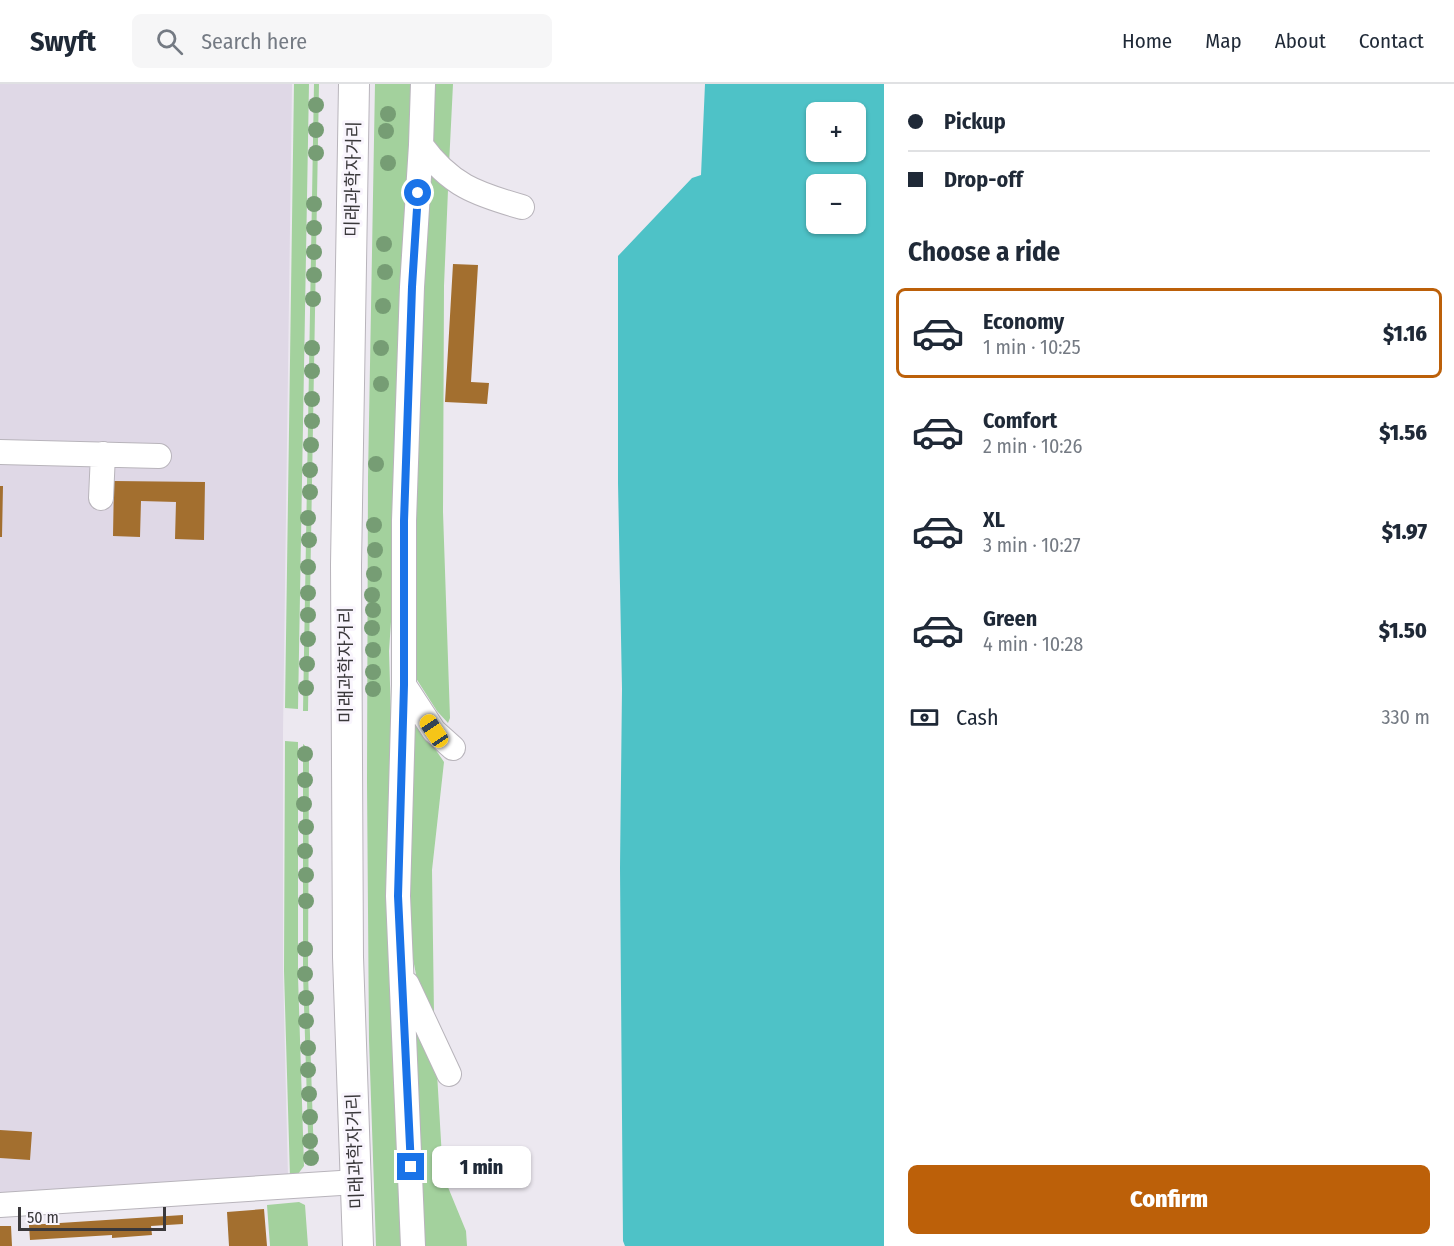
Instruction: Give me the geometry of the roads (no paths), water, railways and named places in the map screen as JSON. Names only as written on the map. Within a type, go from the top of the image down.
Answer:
[{"type":"main road","name":"미래과학자거리","points":[[354,84],[346,588],[348,957],[358,1246]]},
{"type":"street","points":[[413,1246],[398,896],[404,685],[404,521],[412,287],[423,84]]},
{"type":"street","points":[[421,145],[435,165],[447,175],[482,196],[522,207]]},
{"type":"street","points":[[0,452],[159,456]]},
{"type":"street","points":[[101,498],[103,454]]},
{"type":"street","points":[[404,685],[434,731],[453,748]]},
{"type":"street","points":[[402,973],[449,1074]]},
{"type":"street","points":[[0,1205],[356,1182]]},
{"type":"water","points":[[705,84],[884,84],[884,1246],[625,1246],[623,1241],[620,868],[622,689],[618,483],[618,256],[692,178],[701,175]]}]
